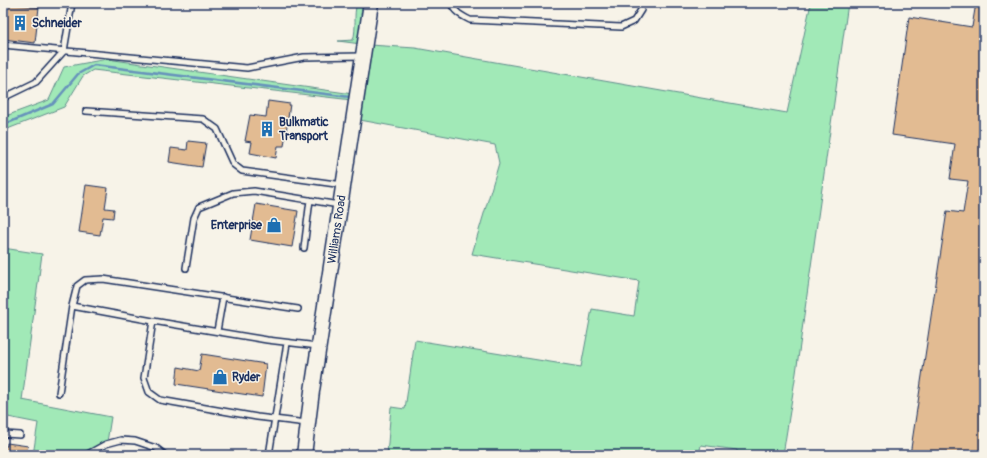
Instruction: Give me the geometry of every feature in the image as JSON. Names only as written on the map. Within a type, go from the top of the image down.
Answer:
[{"type":"main road","name":"Williams Road","points":[[304,455],[371,3]]},
{"type":"lane","points":[[3,98],[36,82],[64,51],[72,3]]},
{"type":"lane","points":[[451,3],[461,16],[470,20],[621,27],[634,21],[641,10],[642,3]]},
{"type":"lane","points":[[3,45],[247,68],[304,57],[363,56]]},
{"type":"lane","points":[[86,111],[203,119],[217,129],[232,164],[242,171],[343,185]]},
{"type":"lane","points":[[186,268],[194,218],[199,207],[234,193],[254,191],[340,205]]},
{"type":"lane","points":[[304,248],[310,200]]},
{"type":"lane","points":[[59,393],[72,306],[77,286],[85,280],[103,279],[298,309]]},
{"type":"lane","points":[[216,331],[222,298]]},
{"type":"lane","points":[[72,306],[287,343],[319,346]]},
{"type":"lane","points":[[153,321],[144,378],[150,392],[160,400],[257,417],[308,423]]},
{"type":"lane","points":[[269,455],[287,343]]},
{"type":"lane","points":[[3,435],[20,435]]},
{"type":"lane","points":[[86,455],[106,444],[121,440],[135,441],[156,448],[165,455]]},
{"type":"green space","points":[[357,3],[367,3],[361,44],[338,41],[353,40]]},
{"type":"green space","points":[[811,3],[848,3],[783,455],[737,455],[737,450],[701,445],[699,455],[387,455],[391,407],[405,409],[415,340],[581,367],[592,309],[634,316],[639,281],[472,254],[499,163],[495,145],[360,120],[370,45],[415,48],[787,113]]},
{"type":"green space","points":[[107,59],[353,94],[352,100],[93,70],[83,76],[64,107],[10,128],[3,133],[3,117],[49,100],[64,67]]},
{"type":"green space","points":[[3,248],[42,254],[22,400],[111,417],[105,455],[33,455],[38,423],[3,416]]},
{"type":"building","name":"Schneider","points":[[3,3],[39,7],[35,43],[3,39]]},
{"type":"building","points":[[976,3],[984,3],[984,455],[910,455],[947,211],[963,213],[968,181],[950,179],[955,144],[892,135],[909,17],[972,27]]},
{"type":"building","name":"Bulkmatic Transport","points":[[268,101],[290,104],[284,146],[278,146],[276,158],[250,153],[252,142],[245,141],[250,115],[266,117]]},
{"type":"building","points":[[188,141],[206,143],[202,167],[169,162],[171,148],[187,150]]},
{"type":"building","points":[[86,185],[108,188],[105,208],[114,209],[113,218],[103,217],[100,235],[79,232]]},
{"type":"building","name":"Enterprise","points":[[256,204],[298,211],[292,247],[250,240]]},
{"type":"building","name":"Ryder","points":[[202,354],[266,364],[262,397],[176,384],[178,367],[199,371]]},
{"type":"building","points":[[7,443],[28,446],[26,455],[3,455],[3,446],[7,446]]},
{"type":"waterway","points":[[3,125],[53,104],[78,74],[94,65],[350,97]]},
{"type":"place","name":"Schneider","points":[[20,23]]},
{"type":"place","name":"Bulkmatic Transport","points":[[267,129]]},
{"type":"place","name":"Enterprise","points":[[274,225]]},
{"type":"place","name":"Ryder","points":[[220,377]]}]
